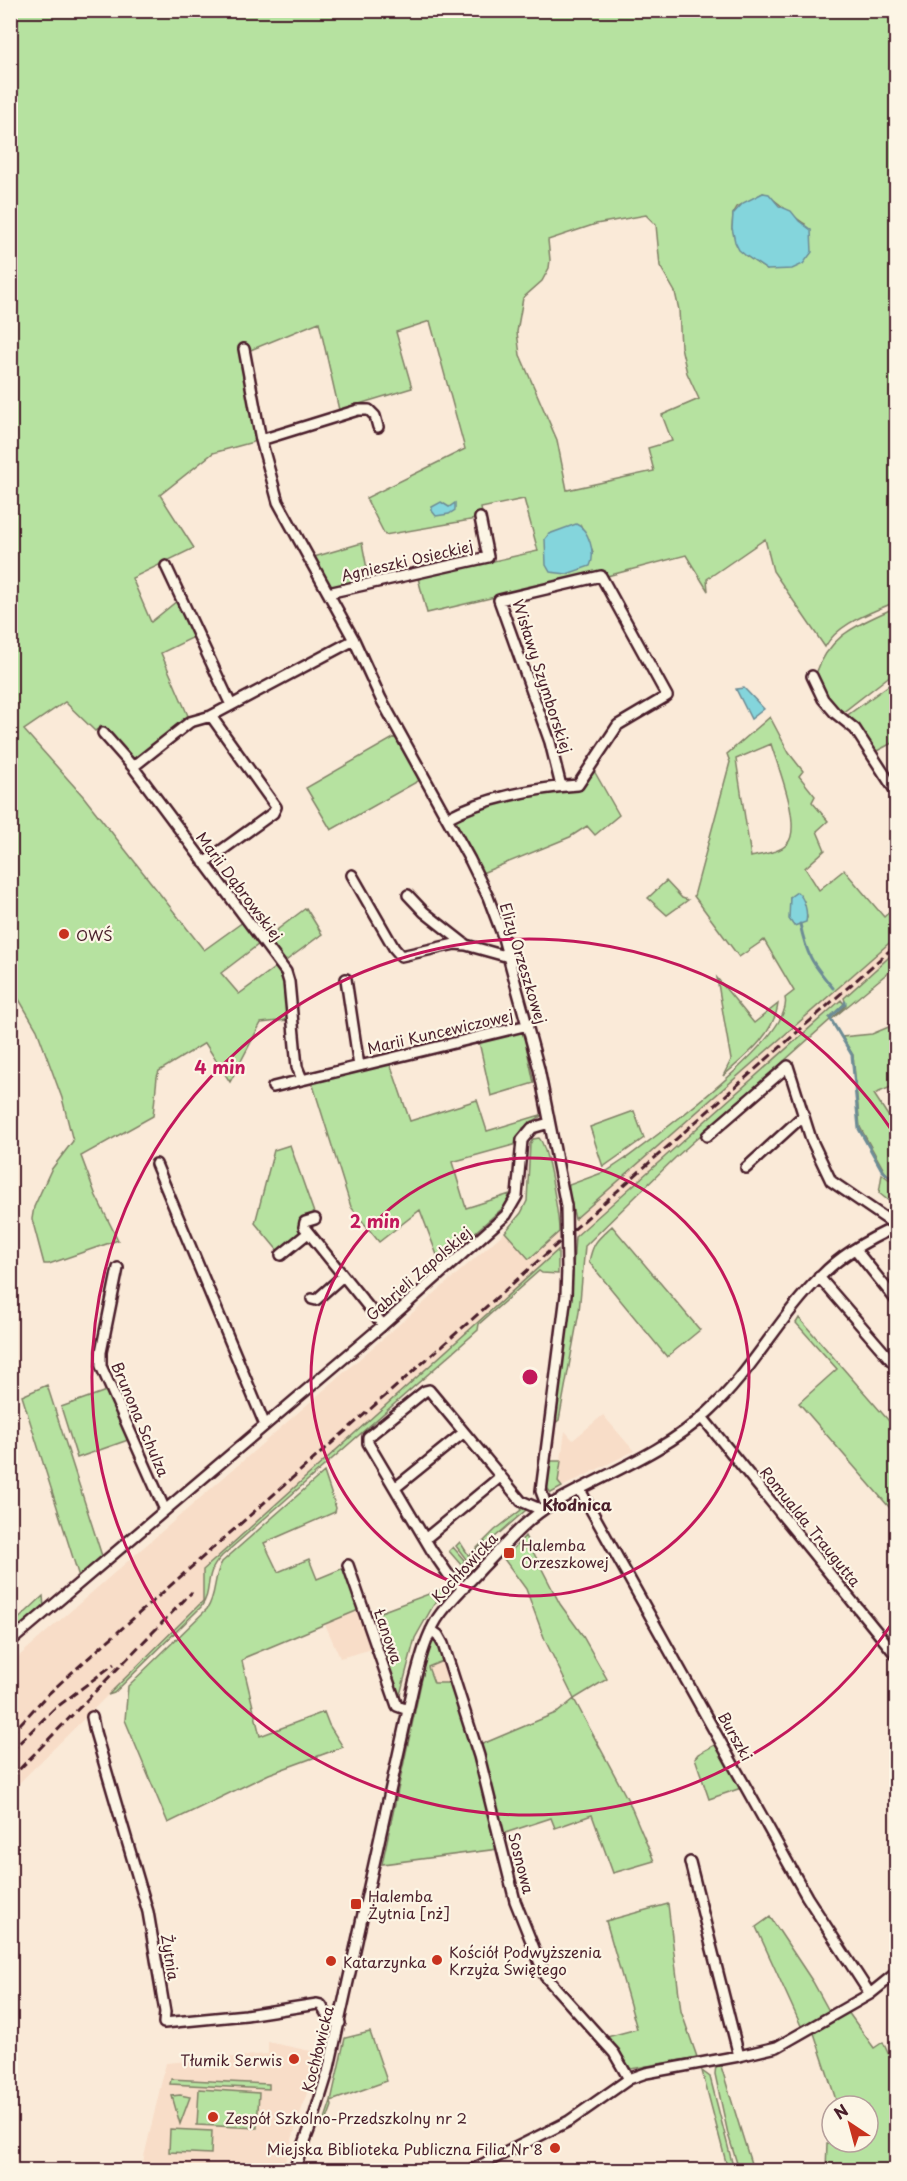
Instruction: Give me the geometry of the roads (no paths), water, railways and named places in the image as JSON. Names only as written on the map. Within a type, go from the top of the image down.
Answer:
[{"type":"street","name":"Elizy Orzeszkowej","points":[[244,349],[261,440],[278,502],[354,640],[381,699],[488,897],[509,957],[528,1025],[566,1206],[566,1295],[542,1491],[545,1508]]},
{"type":"street","points":[[261,440],[358,410],[369,410],[375,416],[378,428]]},
{"type":"street","name":"Agnieszki Osieckiej","points":[[328,593],[488,557],[480,518]]},
{"type":"street","points":[[166,566],[231,705]]},
{"type":"street","name":"Wisławy Szymborskiej","points":[[447,818],[463,809],[511,796],[578,784],[618,725],[667,696],[601,576],[499,600],[550,742],[561,786]]},
{"type":"street","points":[[133,767],[190,722],[211,716],[354,640]]},
{"type":"street","points":[[812,676],[823,699],[835,713],[855,729],[897,792]]},
{"type":"street","points":[[204,863],[273,813],[276,807],[211,716]]},
{"type":"street","name":"Marii Dąbrowskiej","points":[[103,733],[133,767],[286,972],[289,982],[297,1067],[302,1079]]},
{"type":"street","points":[[352,875],[394,948],[401,956],[455,945],[466,945],[509,957]]},
{"type":"street","points":[[408,895],[424,912],[466,945]]},
{"type":"street","name":"Marii Kuncewiczowej","points":[[346,979],[359,1066]]},
{"type":"street","name":"Marii Kuncewiczowej","points":[[273,1087],[528,1025]]},
{"type":"street","points":[[707,1136],[788,1066],[811,1139],[831,1181],[895,1227]]},
{"type":"street","points":[[746,1168],[804,1115]]},
{"type":"street","name":"Gabrieli Zapolskiej","points":[[10,1642],[382,1325],[506,1215],[517,1196],[522,1140],[532,1128],[549,1122]]},
{"type":"street","points":[[156,1164],[265,1425]]},
{"type":"street","points":[[315,1219],[303,1224],[308,1233],[382,1325]]},
{"type":"street","name":"Kochłowicka","points":[[294,2170],[314,2117],[340,2024],[421,1657],[431,1630],[445,1608],[521,1528],[545,1508],[650,1454],[702,1417],[740,1377],[819,1277],[855,1249],[895,1227]]},
{"type":"street","points":[[281,1255],[308,1233]]},
{"type":"street","points":[[855,1249],[897,1300]]},
{"type":"street","name":"Brunona Schulza","points":[[118,1268],[100,1366],[165,1510]]},
{"type":"street","points":[[312,1299],[316,1300],[344,1276]]},
{"type":"street","points":[[819,1277],[897,1366]]},
{"type":"street","points":[[464,1588],[448,1574],[424,1539],[367,1440],[424,1391],[429,1390],[520,1501],[545,1508]]},
{"type":"street","name":"Romualda Traugutta","points":[[702,1417],[897,1655]]},
{"type":"street","points":[[395,1488],[463,1433]]},
{"type":"street","points":[[424,1539],[500,1477]]},
{"type":"street","name":"Burszki","points":[[580,1490],[807,1897],[870,1994]]},
{"type":"street","name":"Łanowa","points":[[348,1564],[397,1706],[408,1710]]},
{"type":"street","name":"Sosnowa","points":[[431,1630],[438,1635],[443,1644],[479,1756],[515,1900],[545,1976],[614,2053],[629,2079]]},
{"type":"street","name":"Żytnia","points":[[92,1717],[148,1912],[163,2000],[164,2023],[317,2004],[321,2006],[331,2022],[340,2024]]},
{"type":"street","points":[[690,1862],[737,2040],[739,2056]]},
{"type":"street","points":[[471,2170],[569,2121],[629,2079],[646,2073],[739,2056],[783,2044],[870,1994],[897,1973]]},
{"type":"water","points":[[763,193],[769,194],[779,206],[791,211],[811,230],[812,252],[803,264],[792,269],[767,270],[739,250],[732,228],[733,214],[743,203]]},
{"type":"water","points":[[441,502],[449,507],[455,503],[455,510],[449,514],[436,516],[432,507]]},
{"type":"water","points":[[576,524],[585,531],[590,542],[592,561],[590,566],[567,574],[550,572],[546,565],[545,539],[549,534]]},
{"type":"water","points":[[744,688],[764,709],[751,719],[736,689]]},
{"type":"water","points":[[797,892],[804,902],[807,918],[806,922],[794,926],[789,919],[790,897]]},
{"type":"waterway","points":[[800,924],[811,959],[833,988]]},
{"type":"waterway","points":[[845,1002],[830,1018],[852,1055],[859,1129],[882,1170],[896,1183]]},
{"type":"railway","points":[[10,1735],[68,1676],[896,945]]},
{"type":"railway","points":[[10,1779],[192,1592]]},
{"type":"railway","points":[[10,1752],[53,1710],[114,1664]]},
{"type":"place","name":"OWŚ","points":[[64,934]]},
{"type":"place","name":"Halemba Orzeszkowej","points":[[509,1553]]},
{"type":"place","name":"Halemba Żytnia [nż]","points":[[356,1904]]},
{"type":"place","name":"Kościół Podwyższenia Krzyża Świętego","points":[[437,1960]]},
{"type":"place","name":"Katarzynka","points":[[331,1961]]},
{"type":"place","name":"Tłumik Serwis","points":[[294,2059]]},
{"type":"place","name":"Zespół Szkolno-Przedszkolny nr 2","points":[[213,2117]]},
{"type":"place","name":"Miejska Biblioteka Publiczna Filia Nr 8","points":[[555,2148]]},
{"type":"district","name":"Kłodnica","points":[[577,1504]]}]
